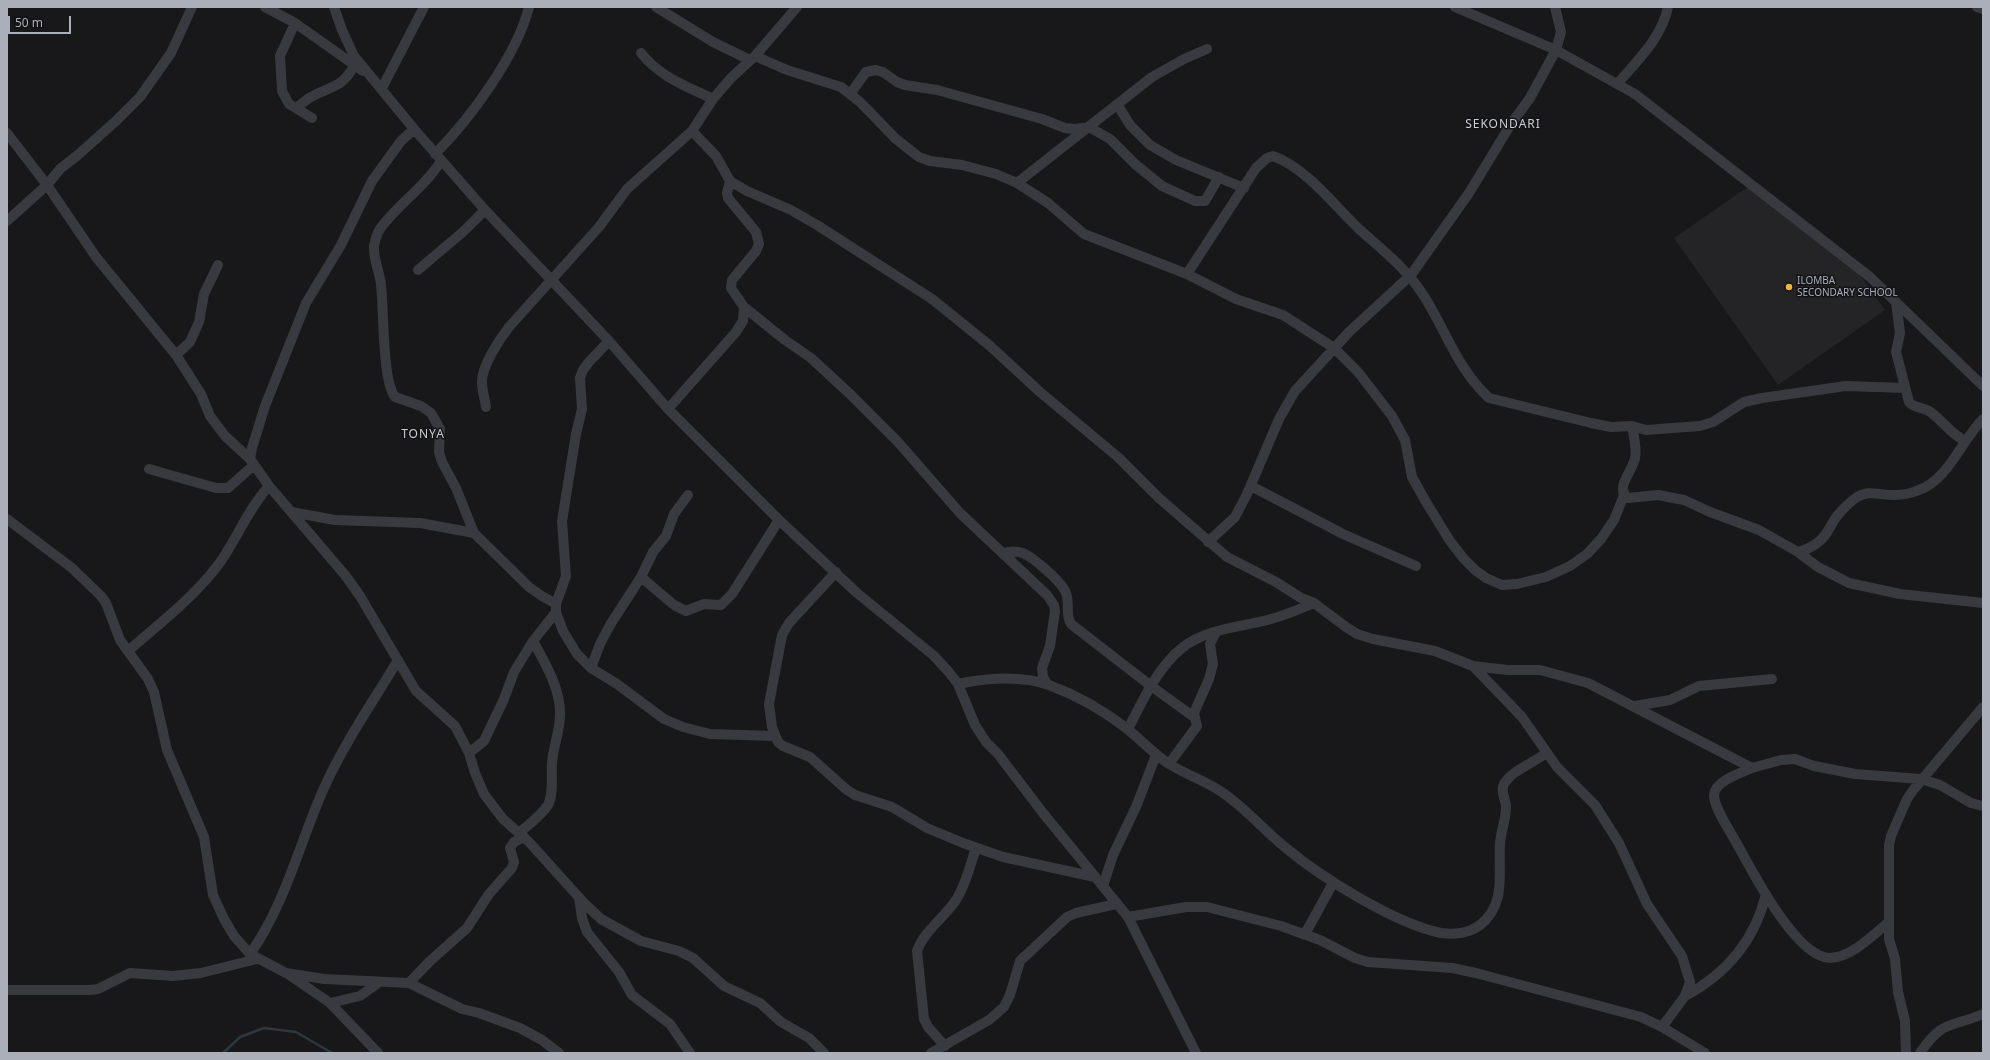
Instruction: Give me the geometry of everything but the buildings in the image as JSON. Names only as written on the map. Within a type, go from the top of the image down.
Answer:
[{"type":"street","points":[[7,221],[47,185],[60,169],[118,120],[140,97],[171,53],[192,7]]},
{"type":"street","points":[[265,7],[295,23],[354,66],[370,75]]},
{"type":"street","points":[[334,7],[351,50],[414,129],[485,210],[552,280],[668,409],[779,520],[857,593],[933,655],[958,684],[975,725],[986,742],[998,754],[1043,813],[1128,917],[1196,1053]]},
{"type":"street","points":[[382,88],[424,7]]},
{"type":"street","points":[[528,7],[523,26],[488,89],[438,157],[434,172],[406,200],[380,230],[374,247],[381,284],[384,340],[388,379],[392,394],[395,397],[420,406],[431,413],[440,429],[439,452],[442,462],[456,488],[474,533],[529,587],[556,608],[569,642],[577,654],[592,668],[617,684],[664,719],[684,727],[710,734],[775,736]]},
{"type":"street","points":[[656,7],[713,42],[752,58],[841,87],[896,139],[919,157],[930,161],[979,168],[1017,183],[1055,208],[1084,234],[1187,274],[1224,294],[1283,315],[1334,348],[1358,372],[1392,416],[1405,440],[1412,477],[1450,541],[1474,570],[1486,578],[1502,585],[1517,584],[1546,577],[1570,566],[1587,554],[1601,539],[1614,520],[1624,495],[1622,489],[1624,483],[1635,460],[1632,426]]},
{"type":"street","points":[[486,407],[482,375],[490,358],[509,327],[599,228],[627,189],[692,131],[713,99],[797,7]]},
{"type":"street","points":[[1455,7],[1556,50],[1618,83],[1679,126],[1870,277],[1919,326],[1983,386]]},
{"type":"street","points":[[1208,542],[1235,517],[1251,486],[1279,419],[1295,391],[1319,367],[1334,348],[1410,275],[1468,193],[1511,124],[1530,98],[1556,50],[1561,32],[1555,7]]},
{"type":"street","points":[[1618,83],[1648,48],[1659,32],[1665,21],[1668,7]]},
{"type":"street","points":[[1977,7],[1983,8]]},
{"type":"street","points":[[295,23],[280,56],[282,92],[285,100],[312,118]]},
{"type":"street","points":[[1017,183],[1152,77],[1184,59],[1207,49]]},
{"type":"street","points":[[641,53],[652,66],[664,75],[713,99]]},
{"type":"street","points":[[296,108],[321,91],[344,81],[354,66]]},
{"type":"street","points":[[850,94],[866,72],[876,70],[883,72],[897,82],[905,85],[937,90],[1042,119],[1059,126],[1075,129],[1089,127],[1110,139],[1154,181],[1195,201],[1205,201],[1219,177]]},
{"type":"street","points":[[1117,104],[1140,136],[1150,145],[1176,160],[1244,188]]},
{"type":"street","points":[[149,469],[216,488],[228,488],[252,462],[252,448],[265,406],[306,303],[341,245],[372,181],[401,141],[414,129]]},
{"type":"street","points":[[692,131],[716,156],[730,181],[747,191],[791,210],[817,225],[924,293],[989,345],[1040,392],[1114,453],[1208,542],[1227,557],[1314,603],[1357,634],[1373,639],[1435,651],[1473,666],[1492,669],[1540,670],[1588,683],[1635,706],[1752,768]]},
{"type":"street","points":[[7,133],[47,185],[96,257],[176,355],[201,394],[210,416],[225,436],[252,462],[269,486],[346,575],[416,691],[455,726],[469,753],[475,773],[484,794],[503,819],[522,835],[601,919],[641,941],[680,951],[693,958],[724,986],[760,1003],[781,1022],[809,1038],[824,1053]]},
{"type":"street","points":[[1187,274],[1256,168],[1267,158],[1273,156],[1284,160],[1302,173],[1368,237],[1410,275],[1424,295],[1464,368],[1478,387],[1489,398],[1542,412],[1611,427],[1632,426],[1646,430],[1700,426],[1718,420],[1744,402],[1801,391],[1846,386],[1894,389],[1905,388]]},
{"type":"street","points":[[730,181],[727,193],[728,198],[756,232],[759,244],[756,251],[732,280],[731,288],[744,306],[811,358],[852,395],[898,442],[960,513],[1004,552],[1047,595],[1054,604],[1053,632],[1048,655],[1041,673],[1047,684]]},
{"type":"street","points":[[418,270],[464,231],[485,210]]},
{"type":"street","points":[[176,355],[190,342],[199,322],[204,294],[218,265]]},
{"type":"street","points":[[1896,302],[1900,333],[1896,352],[1903,373],[1906,396],[1911,404],[1930,412],[1953,434],[1964,440]]},
{"type":"street","points":[[668,409],[736,332],[743,321],[744,306]]},
{"type":"street","points":[[469,753],[484,741],[504,699],[514,672],[556,608],[566,576],[562,521],[576,434],[582,409],[580,378],[583,370],[589,362],[609,342]]},
{"type":"street","points":[[1798,552],[1818,543],[1837,516],[1862,494],[1869,492],[1895,495],[1908,493],[1919,490],[1935,482],[1944,472],[1964,440],[1983,419]]},
{"type":"street","points":[[128,651],[188,598],[221,561],[256,501],[269,486]]},
{"type":"street","points":[[1251,486],[1343,534],[1416,566]]},
{"type":"street","points":[[592,668],[600,644],[610,624],[641,577],[653,552],[666,536],[674,514],[688,495]]},
{"type":"street","points":[[1624,495],[1628,498],[1658,495],[1684,500],[1710,512],[1759,530],[1798,552],[1818,567],[1849,583],[1900,594],[1983,603]]},
{"type":"street","points":[[291,512],[336,520],[420,523],[474,533]]},
{"type":"street","points":[[7,519],[72,568],[101,596],[106,603],[120,640],[148,679],[154,692],[167,750],[204,837],[213,895],[234,936],[254,956],[286,973],[330,1003],[378,1053]]},
{"type":"street","points":[[641,577],[674,605],[686,611],[704,604],[721,605],[732,594],[779,520]]},
{"type":"street","points":[[1004,552],[1011,551],[1023,553],[1043,568],[1061,585],[1066,593],[1069,620],[1071,624],[1151,686],[1194,717]]},
{"type":"street","points":[[836,572],[789,623],[782,635],[769,699],[770,714],[775,736],[778,742],[783,746],[802,752],[816,761],[847,790],[855,795],[882,803],[934,830],[976,848],[1021,861],[1095,877],[1100,883]]},
{"type":"street","points":[[1128,730],[1151,686],[1181,648],[1194,640],[1216,632],[1272,619],[1314,603]]},
{"type":"street","points":[[1169,764],[1197,726],[1194,713],[1206,688],[1213,664],[1210,644],[1216,632]]},
{"type":"street","points":[[409,983],[429,962],[467,928],[488,894],[512,868],[514,862],[510,848],[548,805],[551,790],[552,757],[557,740],[560,715],[559,703],[552,679],[533,641]]},
{"type":"street","points":[[7,990],[98,989],[130,974],[173,976],[201,973],[254,956],[288,886],[324,789],[339,759],[398,660]]},
{"type":"street","points":[[1473,666],[1522,717],[1557,767],[1596,805],[1619,843],[1646,904],[1682,956],[1690,982],[1685,996],[1662,1027]]},
{"type":"street","points":[[958,684],[982,679],[1008,679],[1047,684],[1073,695],[1128,730],[1156,755],[1169,764],[1210,784],[1227,795],[1286,848],[1333,883],[1404,920],[1424,928],[1454,934],[1480,926],[1498,902],[1501,888],[1500,842],[1506,805],[1502,789],[1505,782],[1512,775],[1536,761],[1546,753]]},
{"type":"street","points":[[1635,706],[1670,700],[1699,686],[1772,679]]},
{"type":"street","points":[[1906,1053],[1905,1022],[1898,992],[1895,959],[1889,939],[1889,862],[1891,836],[1907,800],[1922,779],[1983,707]]},
{"type":"street","points":[[1100,883],[1136,807],[1156,755]]},
{"type":"street","points":[[1889,922],[1857,947],[1842,955],[1829,958],[1817,954],[1802,943],[1788,926],[1766,894],[1719,811],[1714,796],[1716,788],[1726,780],[1752,768],[1788,759],[1794,759],[1814,766],[1855,774],[1922,779],[1940,785],[1971,803],[1983,806]]},
{"type":"street","points":[[945,1046],[928,1027],[924,1019],[917,951],[920,942],[940,922],[956,900],[976,848]]},
{"type":"street","points":[[1305,934],[1333,883]]},
{"type":"street","points":[[1685,996],[1701,987],[1723,970],[1736,956],[1751,934],[1761,913],[1766,894]]},
{"type":"street","points":[[579,897],[582,918],[587,932],[619,972],[632,995],[670,1024],[690,1053]]},
{"type":"street","points":[[931,1053],[988,1020],[1004,1007],[1010,995],[1020,961],[1055,927],[1076,913],[1116,904]]},
{"type":"street","points":[[1128,917],[1186,907],[1207,907],[1281,926],[1305,934],[1355,958],[1368,962],[1452,968],[1641,1017],[1662,1027],[1706,1053]]},
{"type":"street","points":[[286,973],[324,979],[378,983],[409,983],[462,1009],[479,1013],[520,1028],[542,1040],[559,1053]]},
{"type":"street","points":[[330,1003],[360,996],[378,983]]},
{"type":"street","points":[[1920,1053],[1931,1037],[1944,1026],[1983,1014]]},
{"type":"shaded area","name":"ILOMBA SECONDARY SCHOOL","points":[[1749,186],[1853,265],[1885,310],[1778,385],[1674,238]]},
{"type":"waterway","points":[[223,1053],[240,1037],[264,1028],[296,1032],[332,1053]]},
{"type":"place","name":"ILOMBA SECONDARY SCHOOL","points":[[1789,287]]},
{"type":"district","name":"SEKONDARI","points":[[1503,125]]},
{"type":"district","name":"TONYA","points":[[423,435]]}]
